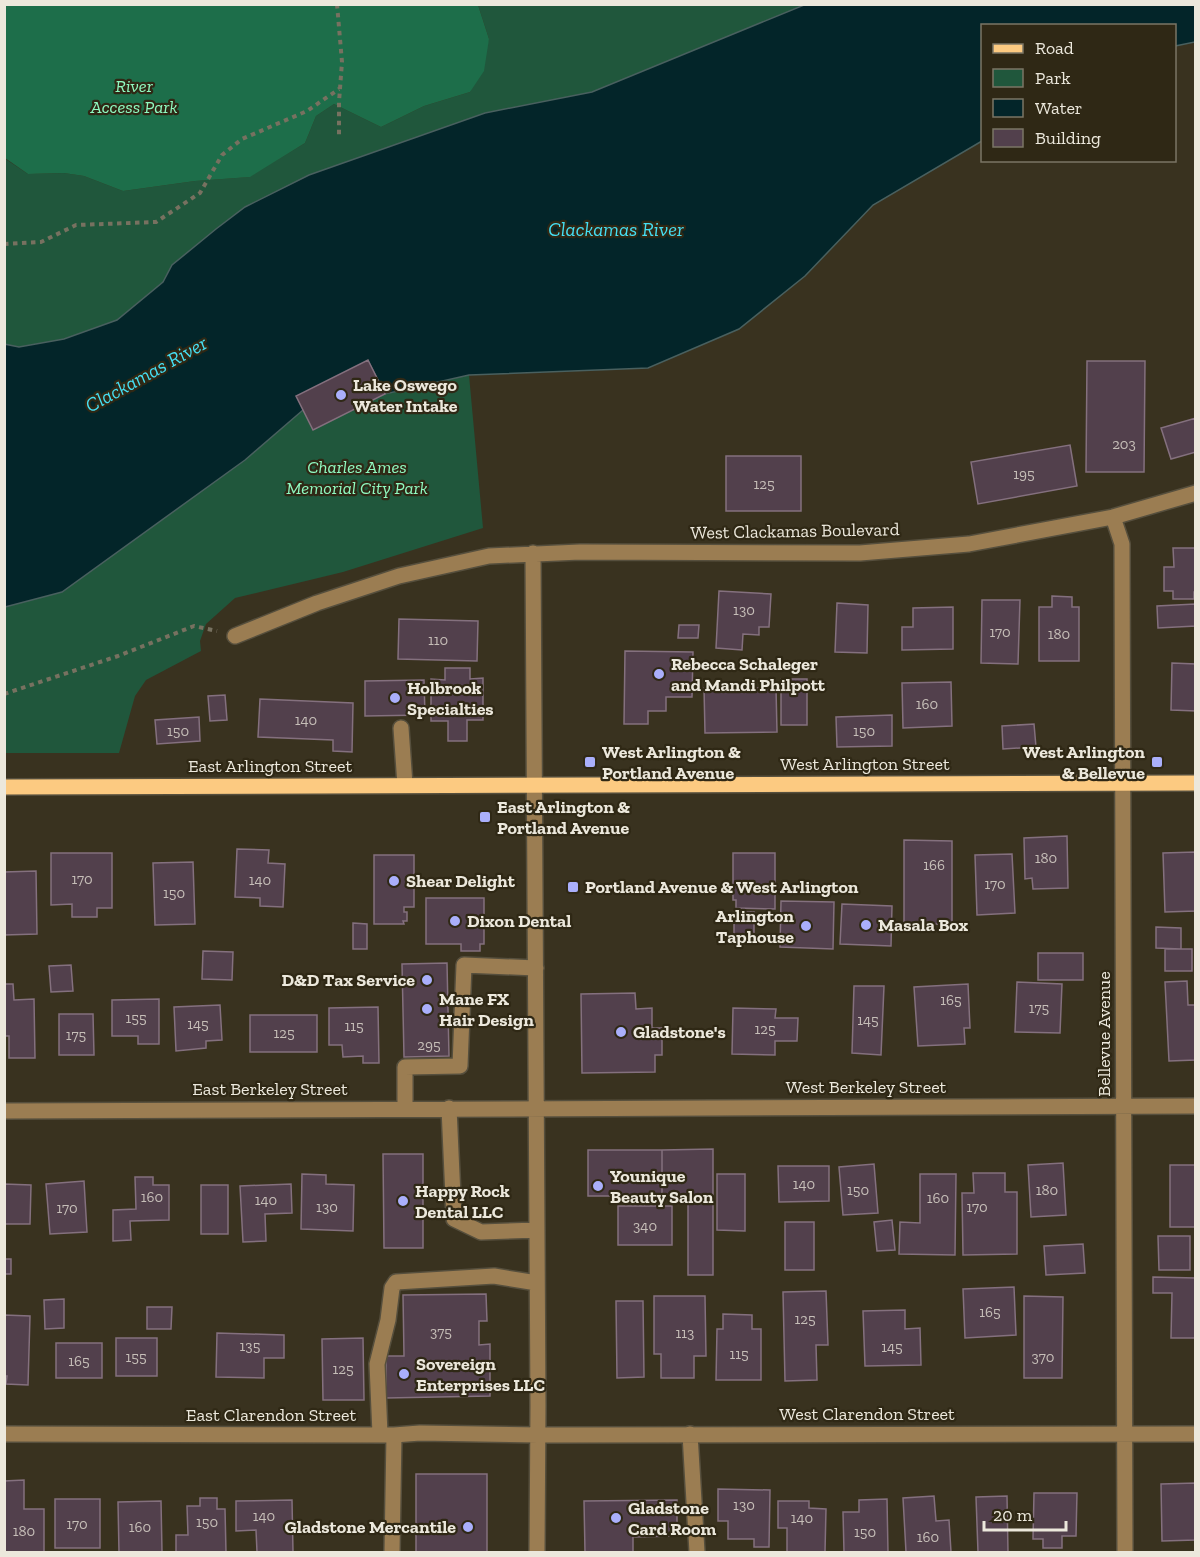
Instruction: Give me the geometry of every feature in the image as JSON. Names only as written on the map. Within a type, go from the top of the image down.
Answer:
[{"type":"main road","name":"West Arlington Street","points":[[535,784],[1196,783]]},
{"type":"main road","name":"East Arlington Street","points":[[4,787],[535,784]]},
{"type":"street","name":"West Clackamas Boulevard","points":[[235,636],[317,603],[416,571],[489,556],[533,553],[860,553],[969,543],[1113,517],[1196,493]]},
{"type":"street","name":"Bellevue Avenue","points":[[1113,517],[1122,544],[1125,1552]]},
{"type":"street","points":[[533,553],[537,1552]]},
{"type":"street","points":[[401,728],[405,785]]},
{"type":"street","points":[[405,1108],[405,1067],[460,1066],[464,965],[536,968]]},
{"type":"street","name":"West Berkeley Street","points":[[536,1108],[1196,1106]]},
{"type":"street","points":[[449,1108],[454,1219],[481,1232],[537,1230]]},
{"type":"street","name":"East Berkeley Street","points":[[4,1111],[536,1108]]},
{"type":"street","points":[[392,1552],[387,1434],[377,1364],[388,1320],[392,1288],[396,1282],[494,1276],[537,1283]]},
{"type":"street","name":"East Clarendon Street","points":[[4,1434],[387,1434],[420,1432],[538,1435]]},
{"type":"street","points":[[690,1434],[697,1552]]},
{"type":"street","name":"West Clarendon Street","points":[[538,1435],[1196,1434]]},
{"type":"path","points":[[338,4],[342,53],[339,135]]},
{"type":"path","points":[[4,244],[41,242],[76,225],[156,222],[200,193],[222,155],[242,139],[307,111],[339,89]]},
{"type":"path","points":[[4,694],[118,656],[194,626],[235,636]]},
{"type":"green space","name":"River Access Park","points":[[4,5],[478,5],[489,39],[484,71],[470,92],[424,106],[381,127],[334,104],[316,116],[305,143],[250,177],[195,181],[123,191],[84,176],[64,173],[28,174],[5,158]]},
{"type":"green space","points":[[478,5],[804,5],[592,92],[485,113],[309,175],[245,207],[172,265],[163,282],[117,320],[64,339],[19,347],[5,344],[4,158],[28,174],[64,173],[84,176],[123,191],[195,181],[249,177],[305,143],[316,116],[334,104],[381,127],[424,106],[470,92],[489,39]]},
{"type":"green space","name":"Charles Ames Memorial City Park","points":[[368,360],[385,394],[469,375],[483,528],[343,572],[235,598],[206,624],[200,641],[201,651],[146,680],[135,696],[119,753],[5,753],[5,607],[62,592]]},
{"type":"water","name":"Clackamas River","points":[[804,5],[1195,5],[1195,42],[1176,46],[1176,24],[981,24],[981,142],[873,205],[805,276],[739,329],[648,368],[469,375],[385,394],[368,361],[303,410],[245,460],[62,592],[5,607],[4,344],[19,347],[64,339],[117,320],[163,282],[172,265],[245,207],[309,175],[485,113],[592,92]]},
{"type":"building","name":"Lake Oswego Water Intake","points":[[368,360],[385,394],[313,430],[296,396]]},
{"type":"building","points":[[1087,361],[1145,361],[1144,472],[1086,472]]},
{"type":"building","points":[[1196,418],[1196,452],[1171,459],[1161,428]]},
{"type":"building","points":[[1070,445],[1077,486],[978,504],[971,462]]},
{"type":"building","points":[[726,456],[801,456],[801,511],[726,511]]},
{"type":"building","points":[[1173,548],[1196,548],[1194,599],[1173,599],[1173,591],[1164,591],[1164,567],[1174,567]]},
{"type":"building","points":[[719,591],[771,594],[769,627],[759,627],[759,635],[743,634],[742,650],[716,648]]},
{"type":"building","points":[[1052,596],[1072,597],[1072,607],[1079,607],[1079,661],[1039,661],[1039,607],[1052,607]]},
{"type":"building","points":[[982,600],[1020,600],[1018,664],[981,663]]},
{"type":"building","points":[[837,603],[868,605],[867,653],[835,652]]},
{"type":"building","points":[[1195,604],[1196,626],[1158,628],[1157,606]]},
{"type":"building","points":[[953,607],[953,649],[902,650],[902,627],[913,627],[913,608]]},
{"type":"building","points":[[399,619],[478,621],[477,661],[398,659]]},
{"type":"building","points":[[679,625],[699,625],[698,638],[678,638]]},
{"type":"building","name":"Rebecca Schaleger and Mandi Philpott","points":[[625,651],[693,652],[692,697],[666,697],[666,711],[648,711],[648,724],[624,724]]},
{"type":"building","points":[[1172,663],[1196,664],[1196,711],[1171,710]]},
{"type":"building","points":[[445,668],[470,668],[470,679],[483,678],[483,720],[467,720],[467,741],[448,741],[448,721],[431,721],[431,679],[445,680]]},
{"type":"building","points":[[781,679],[807,679],[807,725],[781,725]]},
{"type":"building","name":"Holbrook Specialties","points":[[424,680],[425,715],[365,716],[365,681]]},
{"type":"building","points":[[951,682],[952,726],[903,728],[902,683]]},
{"type":"building","points":[[704,688],[776,688],[777,732],[705,733]]},
{"type":"building","points":[[225,695],[227,720],[210,721],[208,696]]},
{"type":"building","points":[[260,699],[353,703],[352,752],[333,751],[333,740],[258,737]]},
{"type":"building","points":[[892,715],[892,746],[837,747],[836,717]]},
{"type":"building","points":[[199,717],[200,741],[157,744],[155,720]]},
{"type":"building","points":[[1034,724],[1036,747],[1003,749],[1002,726]]},
{"type":"building","points":[[1067,836],[1068,888],[1033,889],[1032,878],[1025,879],[1024,838]]},
{"type":"building","points":[[904,840],[952,841],[952,924],[904,924]]},
{"type":"building","points":[[237,849],[269,850],[268,863],[285,864],[283,907],[260,906],[260,898],[235,897]]},
{"type":"building","points":[[1196,852],[1196,911],[1165,912],[1163,853]]},
{"type":"building","points":[[51,853],[112,853],[112,908],[97,908],[97,917],[72,917],[72,904],[51,905]]},
{"type":"building","points":[[733,853],[775,853],[775,909],[736,908],[736,900],[733,900]]},
{"type":"building","points":[[1012,854],[1015,913],[977,915],[975,855]]},
{"type":"building","name":"Shear Delight","points":[[374,855],[414,855],[414,907],[404,907],[404,912],[407,912],[407,921],[403,921],[404,924],[374,924]]},
{"type":"building","points":[[193,862],[195,924],[155,925],[153,863]]},
{"type":"building","points":[[36,871],[37,934],[4,935],[4,872]]},
{"type":"building","name":"Dixon Dental","points":[[426,898],[484,898],[484,944],[480,944],[480,951],[461,951],[461,944],[426,944]]},
{"type":"building","points":[[781,901],[834,902],[833,949],[780,947]]},
{"type":"building","name":"Masala Box","points":[[842,904],[892,906],[891,946],[840,944]]},
{"type":"building","points":[[734,912],[754,912],[754,940],[734,940]]},
{"type":"building","points":[[353,923],[367,924],[367,949],[353,949]]},
{"type":"building","points":[[1156,927],[1181,928],[1181,949],[1156,948]]},
{"type":"building","points":[[1165,949],[1192,949],[1192,971],[1165,971]]},
{"type":"building","points":[[203,951],[233,952],[232,980],[202,979]]},
{"type":"building","points":[[1038,953],[1083,953],[1083,980],[1038,980]]},
{"type":"building","points":[[447,963],[449,1056],[404,1057],[402,964]]},
{"type":"building","points":[[71,965],[73,991],[51,992],[49,966]]},
{"type":"building","points":[[1187,981],[1188,1005],[1196,1005],[1196,1060],[1169,1061],[1165,982]]},
{"type":"building","points":[[1017,982],[1062,984],[1060,1033],[1015,1032]]},
{"type":"building","points":[[4,984],[13,984],[14,1000],[34,999],[35,1058],[9,1058],[9,1036],[4,1036]]},
{"type":"building","points":[[968,984],[970,1028],[964,1028],[965,1044],[918,1046],[914,987]]},
{"type":"building","points":[[854,986],[884,986],[881,1055],[852,1053]]},
{"type":"building","points":[[635,993],[636,1009],[652,1008],[652,1028],[662,1028],[662,1055],[655,1055],[655,1072],[582,1073],[581,994]]},
{"type":"building","points":[[159,999],[159,1044],[138,1044],[138,1036],[112,1036],[112,1000]]},
{"type":"building","points":[[220,1005],[222,1040],[206,1041],[206,1048],[176,1051],[174,1007]]},
{"type":"building","points":[[378,1007],[379,1063],[363,1063],[363,1056],[343,1057],[342,1045],[329,1045],[329,1008]]},
{"type":"building","points":[[733,1008],[776,1009],[775,1018],[798,1018],[797,1041],[775,1041],[775,1055],[732,1054]]},
{"type":"building","points":[[59,1014],[93,1014],[94,1055],[59,1055]]},
{"type":"building","points":[[250,1015],[317,1015],[317,1052],[250,1052]]},
{"type":"building","points":[[713,1149],[713,1196],[662,1196],[662,1150]]},
{"type":"building","points":[[588,1150],[662,1150],[662,1196],[588,1196]]},
{"type":"building","name":"Happy Rock Dental LLC","points":[[383,1154],[423,1154],[423,1248],[384,1248]]},
{"type":"building","points":[[1063,1163],[1066,1215],[1031,1217],[1028,1165]]},
{"type":"building","points":[[874,1164],[878,1213],[843,1215],[839,1167]]},
{"type":"building","points":[[1170,1165],[1196,1165],[1196,1227],[1170,1227]]},
{"type":"building","points":[[778,1166],[829,1166],[829,1201],[779,1202]]},
{"type":"building","points":[[973,1173],[1005,1173],[1005,1192],[1017,1192],[1017,1254],[963,1255],[962,1193],[974,1193]]},
{"type":"building","points":[[302,1174],[326,1175],[326,1184],[354,1185],[353,1231],[301,1229]]},
{"type":"building","points":[[717,1174],[745,1174],[745,1231],[717,1230]]},
{"type":"building","points":[[920,1174],[956,1174],[955,1255],[899,1254],[900,1222],[920,1223]]},
{"type":"building","points":[[135,1177],[153,1177],[153,1185],[169,1185],[169,1220],[130,1221],[131,1240],[113,1241],[113,1210],[136,1209]]},
{"type":"building","points":[[84,1181],[87,1232],[50,1234],[46,1184]]},
{"type":"building","points":[[4,1184],[31,1185],[30,1224],[4,1224]]},
{"type":"building","points":[[291,1184],[292,1213],[265,1214],[266,1241],[243,1242],[240,1186]]},
{"type":"building","points":[[201,1185],[228,1185],[228,1234],[201,1234]]},
{"type":"building","points":[[688,1196],[713,1196],[713,1275],[688,1275]]},
{"type":"building","points":[[618,1206],[672,1206],[672,1245],[618,1245]]},
{"type":"building","points":[[892,1220],[895,1250],[877,1251],[874,1222]]},
{"type":"building","points":[[785,1222],[814,1222],[814,1270],[785,1270]]},
{"type":"building","points":[[1158,1236],[1190,1236],[1190,1270],[1159,1270]]},
{"type":"building","points":[[1083,1244],[1085,1273],[1046,1275],[1044,1246]]},
{"type":"building","points":[[4,1259],[11,1259],[11,1274],[4,1274]]},
{"type":"building","points":[[1153,1277],[1196,1278],[1195,1338],[1171,1338],[1172,1293],[1153,1293]]},
{"type":"building","points":[[1014,1287],[1016,1335],[965,1338],[963,1289]]},
{"type":"building","points":[[826,1291],[828,1345],[816,1345],[817,1380],[785,1381],[783,1292]]},
{"type":"building","points":[[486,1294],[487,1321],[479,1321],[479,1345],[490,1344],[490,1396],[386,1398],[386,1356],[404,1356],[403,1295]]},
{"type":"building","points":[[654,1296],[705,1296],[706,1356],[694,1356],[694,1378],[661,1378],[661,1354],[654,1354]]},
{"type":"building","points":[[1024,1296],[1063,1297],[1062,1378],[1024,1378]]},
{"type":"building","points":[[64,1299],[64,1328],[45,1329],[44,1300]]},
{"type":"building","points":[[616,1301],[643,1301],[644,1377],[617,1378]]},
{"type":"building","points":[[147,1307],[172,1307],[171,1329],[147,1329]]},
{"type":"building","points":[[905,1310],[905,1329],[920,1328],[921,1365],[865,1366],[863,1311]]},
{"type":"building","points":[[723,1314],[752,1315],[752,1329],[761,1329],[761,1380],[716,1380],[717,1329],[723,1329]]},
{"type":"building","points":[[4,1315],[30,1316],[28,1385],[6,1384]]},
{"type":"building","points":[[217,1333],[284,1335],[284,1358],[264,1358],[264,1378],[216,1377]]},
{"type":"building","points":[[116,1338],[157,1338],[157,1376],[116,1376]]},
{"type":"building","points":[[363,1338],[364,1400],[323,1400],[322,1339]]},
{"type":"building","points":[[56,1343],[102,1343],[102,1378],[56,1378]]},
{"type":"building","points":[[416,1474],[487,1474],[487,1552],[416,1552]]},
{"type":"building","points":[[24,1480],[24,1509],[44,1509],[44,1552],[4,1552],[4,1481]]},
{"type":"building","points":[[1196,1483],[1196,1540],[1162,1541],[1161,1484]]},
{"type":"building","points":[[718,1489],[770,1490],[769,1547],[754,1547],[754,1539],[728,1539],[728,1521],[718,1521]]},
{"type":"building","points":[[1034,1493],[1077,1493],[1076,1536],[1062,1536],[1062,1548],[1043,1548],[1043,1539],[1033,1539]]},
{"type":"building","points":[[934,1496],[936,1521],[949,1520],[951,1552],[906,1552],[903,1498]]},
{"type":"building","points":[[1007,1496],[1008,1552],[978,1552],[976,1497]]},
{"type":"building","points":[[200,1498],[217,1498],[217,1509],[225,1509],[226,1552],[176,1552],[176,1535],[188,1535],[187,1506],[200,1506]]},
{"type":"building","points":[[55,1499],[100,1499],[100,1548],[55,1548]]},
{"type":"building","points":[[887,1499],[888,1552],[844,1552],[843,1512],[859,1512],[859,1500]]},
{"type":"building","points":[[292,1500],[293,1552],[257,1552],[256,1530],[236,1531],[236,1501]]},
{"type":"building","points":[[677,1500],[677,1536],[633,1537],[633,1552],[585,1552],[584,1501]]},
{"type":"building","points":[[161,1501],[162,1552],[119,1552],[118,1502]]},
{"type":"building","points":[[778,1501],[809,1501],[809,1508],[826,1509],[825,1552],[787,1552],[787,1528],[778,1528]]},
{"type":"place","name":"Lake Oswego Water Intake","points":[[341,395]]},
{"type":"place","name":"Rebecca Schaleger and Mandi Philpott","points":[[659,674]]},
{"type":"place","name":"Holbrook Specialties","points":[[395,698]]},
{"type":"place","name":"West Arlington & Portland Avenue","points":[[590,762]]},
{"type":"place","name":"West Arlington & Bellevue","points":[[1157,762]]},
{"type":"place","name":"East Arlington & Portland Avenue","points":[[485,817]]},
{"type":"place","name":"Shear Delight","points":[[394,881]]},
{"type":"place","name":"Portland Avenue & West Arlington","points":[[573,887]]},
{"type":"place","name":"Dixon Dental","points":[[455,921]]},
{"type":"place","name":"Masala Box","points":[[866,925]]},
{"type":"place","name":"Arlington Taphouse","points":[[806,926]]},
{"type":"place","name":"D&D Tax Service","points":[[427,980]]},
{"type":"place","name":"Mane FX Hair Design","points":[[427,1009]]},
{"type":"place","name":"Gladstone's","points":[[621,1032]]},
{"type":"place","name":"Younique Beauty Salon","points":[[598,1186]]},
{"type":"place","name":"Happy Rock Dental LLC","points":[[403,1201]]},
{"type":"place","name":"Sovereign Enterprises LLC","points":[[404,1374]]},
{"type":"place","name":"Gladstone Card Room","points":[[616,1518]]},
{"type":"place","name":"Gladstone Mercantile","points":[[468,1527]]}]
